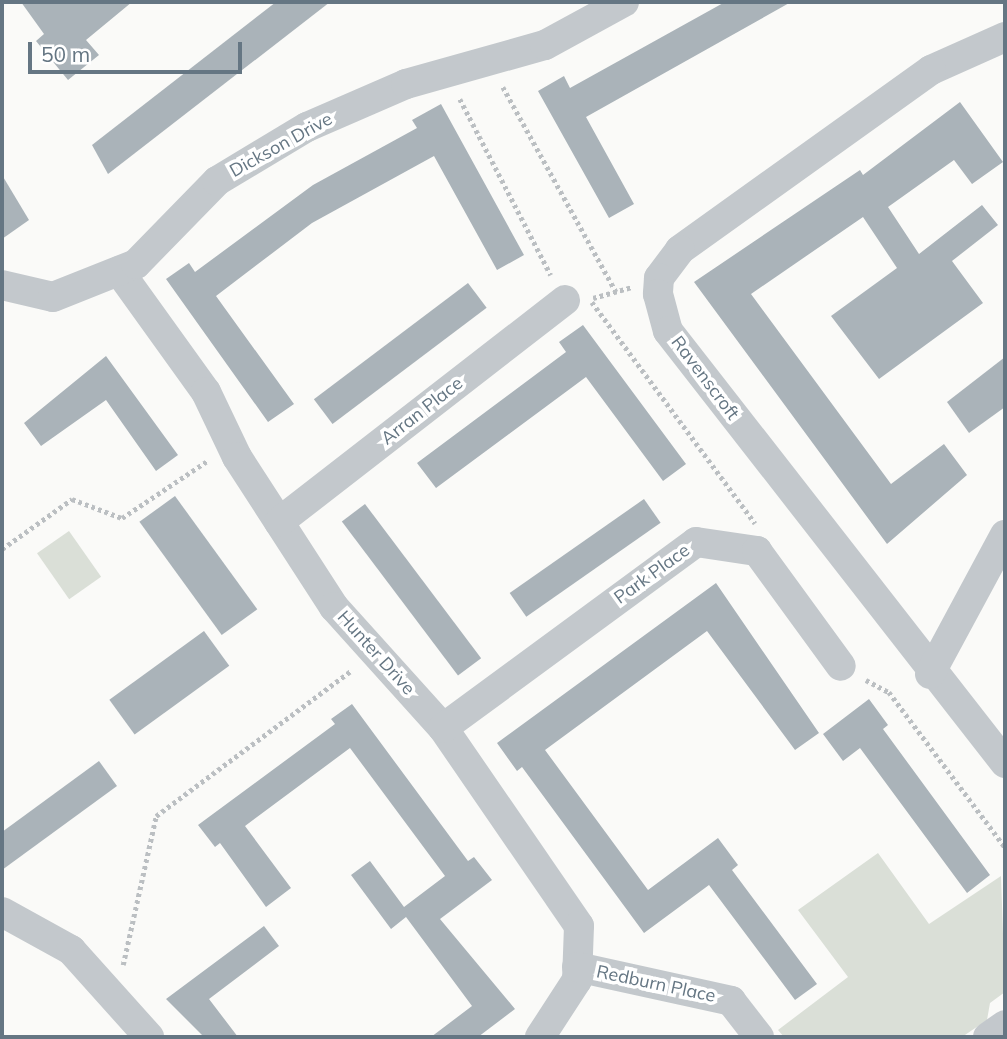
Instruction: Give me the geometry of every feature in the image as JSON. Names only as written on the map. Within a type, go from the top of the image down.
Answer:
[{"type":"street","name":"Dickson Drive","points":[[2,285],[53,298],[136,264],[217,181],[273,147],[394,90],[545,46],[624,2]]},
{"type":"street","points":[[659,278],[680,250],[931,70],[1005,37]]},
{"type":"street","name":"Hunter Drive","points":[[119,271],[206,392],[231,445],[334,607],[443,728],[579,926],[577,980],[540,1037]]},
{"type":"street","name":"Ravenscroft","points":[[659,278],[668,331],[930,674],[1005,763]]},
{"type":"street","name":"Arran Place","points":[[279,522],[577,300]]},
{"type":"street","points":[[930,674],[1005,535]]},
{"type":"street","name":"Park Place","points":[[443,728],[696,542],[757,551]]},
{"type":"street","points":[[757,551],[841,666]]},
{"type":"street","points":[[2,912],[71,950],[117,994],[149,1037]]},
{"type":"street","name":"Redburn Place","points":[[577,967],[731,1001],[759,1037]]},
{"type":"street","points":[[988,1037],[1005,1025]]},
{"type":"path","points":[[489,61],[616,292]]},
{"type":"path","points":[[447,74],[577,300],[757,525],[757,551]]},
{"type":"path","points":[[577,300],[616,292],[659,278]]},
{"type":"path","points":[[2,548],[72,499],[122,518],[231,445]]},
{"type":"path","points":[[117,994],[156,816],[375,653]]},
{"type":"path","points":[[841,666],[889,692],[1005,847]]},
{"type":"shaded area","points":[[69,531],[101,577],[69,599],[37,553]]},
{"type":"shaded area","points":[[878,853],[929,924],[1001,876],[1005,992],[990,1003],[987,1020],[962,1037],[784,1037],[778,1030],[848,977],[798,910]]},
{"type":"building","points":[[21,2],[132,2],[86,40],[99,55],[68,80],[36,41],[44,34]]},
{"type":"building","points":[[276,2],[330,2],[108,174],[92,145]]},
{"type":"building","points":[[725,2],[791,2],[586,117],[634,204],[609,218],[538,91],[564,76],[570,88]]},
{"type":"building","points":[[960,102],[1003,162],[972,184],[954,160],[888,207],[919,254],[982,205],[998,225],[952,261],[983,303],[879,379],[831,316],[897,268],[863,217],[751,294],[891,484],[944,444],[967,475],[887,544],[694,282],[860,170],[863,175]]},
{"type":"building","points":[[441,104],[524,255],[497,270],[434,156],[312,223],[216,296],[294,404],[268,422],[166,279],[189,263],[195,272],[313,185],[417,128],[412,120]]},
{"type":"building","points":[[2,175],[29,220],[2,239]]},
{"type":"building","points":[[468,283],[487,308],[333,424],[314,399]]},
{"type":"building","points":[[583,325],[686,464],[663,481],[586,377],[436,488],[417,463],[566,352],[559,342]]},
{"type":"building","points":[[106,356],[178,455],[156,471],[106,400],[41,446],[24,423]]},
{"type":"building","points":[[1005,357],[1005,407],[969,433],[947,402]]},
{"type":"building","points":[[175,496],[257,609],[222,635],[139,522]]},
{"type":"building","points":[[644,499],[661,523],[526,617],[510,593]]},
{"type":"building","points":[[365,504],[481,658],[458,676],[342,521]]},
{"type":"building","points":[[716,583],[819,733],[795,750],[707,631],[545,750],[648,890],[718,838],[738,865],[732,870],[817,984],[795,1000],[709,885],[644,933],[522,767],[517,771],[497,743]]},
{"type":"building","points":[[204,631],[229,666],[135,735],[109,700]]},
{"type":"building","points":[[869,699],[888,725],[883,729],[990,875],[967,893],[860,748],[843,761],[823,734]]},
{"type":"building","points":[[352,704],[468,861],[474,857],[492,880],[440,919],[515,1009],[478,1037],[431,1037],[472,1006],[406,917],[391,929],[351,875],[370,861],[404,907],[445,876],[350,748],[245,826],[291,888],[266,907],[220,843],[215,847],[198,825],[335,724],[331,719]]},
{"type":"building","points":[[99,761],[117,786],[2,870],[2,832]]},
{"type":"building","points":[[264,926],[279,946],[209,999],[238,1037],[204,1037],[166,999]]}]
